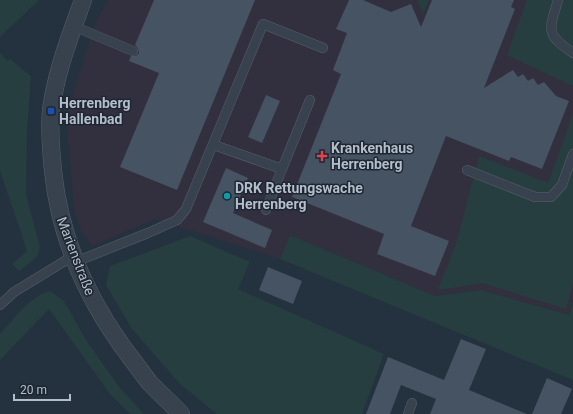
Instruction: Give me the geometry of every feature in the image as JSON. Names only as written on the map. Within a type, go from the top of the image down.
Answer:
[{"type":"street","name":"Marienstraße","points":[[83,0],[58,78],[51,111],[50,146],[60,217],[74,259],[96,307],[118,340],[149,381],[181,414]]},
{"type":"lane","points":[[558,0],[551,24],[552,36],[573,53]]},
{"type":"lane","points":[[0,304],[14,292],[74,259],[148,233],[177,220],[186,209],[214,146],[263,24],[323,48]]},
{"type":"lane","points":[[74,26],[133,51]]},
{"type":"lane","points":[[266,210],[310,100]]},
{"type":"lane","points":[[214,146],[282,169]]},
{"type":"lane","points":[[467,170],[535,197],[551,197],[562,185],[573,154]]},
{"type":"lane","points":[[408,414],[412,403]]},
{"type":"shaded area","name":"Krankenhaus Herrenberg","points":[[109,0],[573,0],[573,299],[569,315],[481,290],[435,296],[290,235],[280,259],[155,219],[92,246],[81,231],[74,209],[66,115],[97,19]]},
{"type":"green space","points":[[0,0],[39,0],[0,37]]},
{"type":"green space","points":[[417,0],[429,0],[423,15]]},
{"type":"green space","points":[[527,0],[573,0],[573,86],[507,55]]},
{"type":"green space","points":[[0,53],[8,61],[10,59],[31,76],[27,131],[26,194],[40,247],[37,257],[19,271],[12,264],[27,251],[0,171]]},
{"type":"green space","points":[[573,113],[573,283],[566,309],[482,283],[438,290],[457,241],[479,156],[548,183]]},
{"type":"green space","points":[[290,235],[435,296],[481,290],[569,315],[573,301],[573,380],[280,259]]},
{"type":"green space","points":[[190,236],[250,262],[238,289],[384,354],[362,414],[217,414],[181,385],[132,329],[106,285],[110,266]]},
{"type":"green space","points":[[50,291],[64,301],[86,340],[120,388],[144,414],[130,414],[110,394],[49,309],[0,360],[0,334],[16,315],[29,303],[42,294]]},
{"type":"building","points":[[154,0],[255,0],[177,190],[120,167],[159,73],[129,61],[131,56],[136,56],[139,53],[138,48],[135,45]]},
{"type":"building","points":[[349,0],[363,0],[391,12],[411,4],[421,27],[432,0],[514,0],[511,7],[515,9],[484,88],[513,70],[518,77],[523,74],[528,81],[533,78],[538,85],[544,82],[556,96],[569,101],[542,169],[511,157],[509,161],[446,136],[411,226],[449,241],[435,276],[377,254],[384,234],[292,197],[341,74],[333,70],[347,33],[336,29]]},
{"type":"building","points":[[266,95],[280,101],[262,143],[248,137]]},
{"type":"building","name":"DRK Rettungswache Herrenberg","points":[[226,168],[248,178],[233,213],[272,230],[265,248],[203,222]]},
{"type":"building","points":[[268,267],[302,281],[293,304],[259,290]]},
{"type":"building","points":[[461,339],[486,349],[469,390],[527,414],[430,414],[436,399],[401,385],[390,414],[366,414],[388,357],[444,380]]},
{"type":"building","points":[[547,378],[572,389],[561,414],[532,414]]},
{"type":"place","name":"Herrenberg Hallenbad","points":[[51,111]]},
{"type":"place","name":"Krankenhaus Herrenberg","points":[[322,156]]},
{"type":"place","name":"DRK Rettungswache Herrenberg","points":[[227,196]]}]
